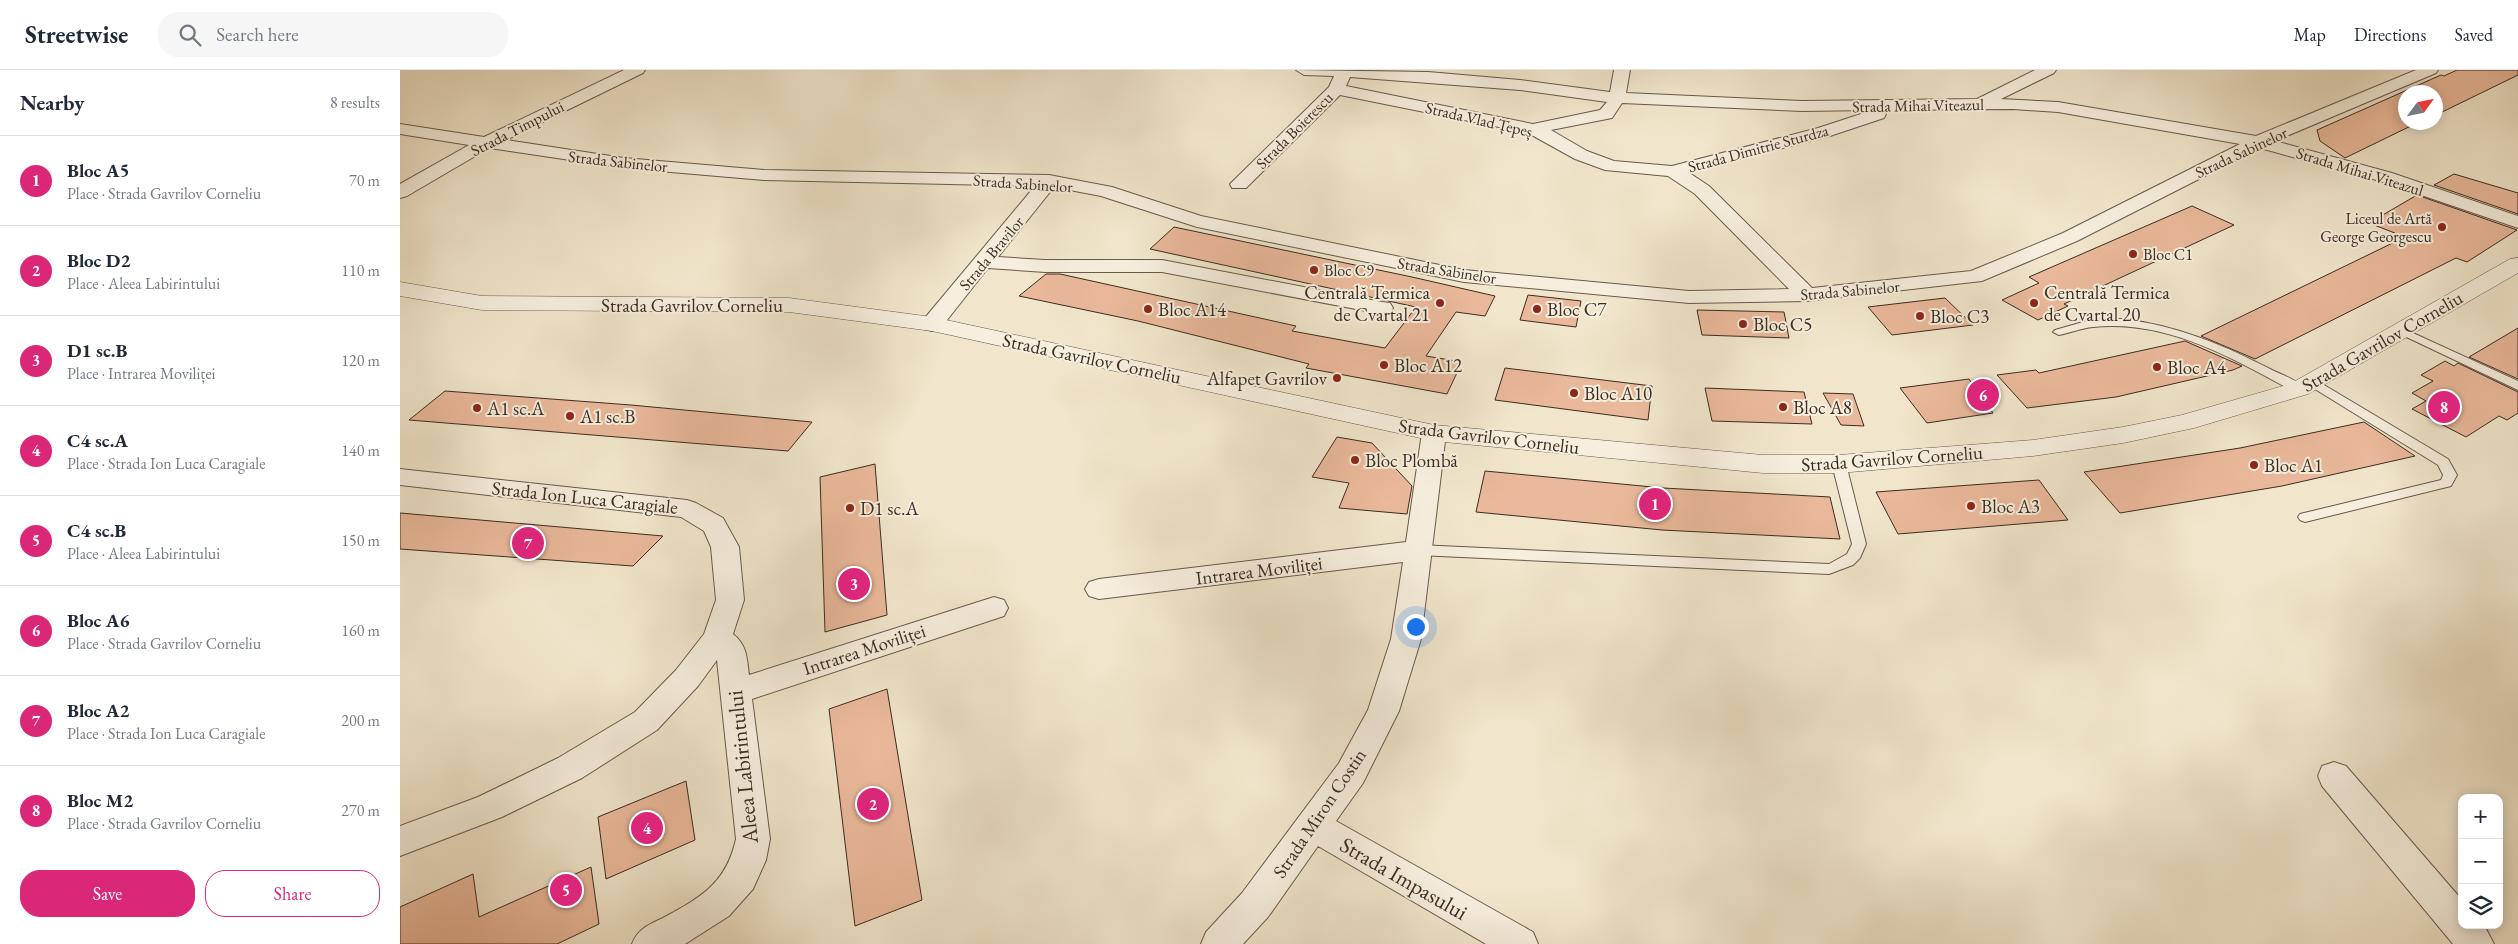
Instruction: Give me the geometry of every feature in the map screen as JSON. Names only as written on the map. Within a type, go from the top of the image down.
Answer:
[{"type":"street","name":"Strada Timpului","points":[[400,192],[485,144],[637,70]]},
{"type":"street","name":"Strada Mihai Viteazul","points":[[1304,70],[1520,85],[1616,98],[1802,106],[1976,104],[2058,107],[2258,142],[2386,177],[2518,222]]},
{"type":"street","points":[[1533,129],[1606,114],[1612,109],[1616,98],[1622,70]]},
{"type":"street","points":[[1976,104],[2048,70]]},
{"type":"street","name":"Strada Sabinelor","points":[[400,129],[485,144],[624,162],[764,175],[1049,182],[1105,191],[1197,221],[1464,276],[1689,296],[1807,295],[1975,277],[2070,238],[2258,142],[2430,70]]},
{"type":"street","name":"Strada Boierescu","points":[[1239,184],[1336,89],[1344,72]]},
{"type":"street","name":"Strada Vlad Țepeș","points":[[1336,89],[1533,129],[1551,137],[1581,155],[1611,166],[1672,171],[1702,190],[1807,295]]},
{"type":"street","name":"Strada Dimitrie Sturdza","points":[[1672,171],[1824,132],[1901,106]]},
{"type":"street","name":"Strada Bravilor","points":[[932,324],[1049,182]]},
{"type":"street","points":[[983,262],[1045,266],[1162,266],[1382,308]]},
{"type":"street","name":"Strada Gavrilov Corneliu","points":[[400,289],[482,303],[806,306],[932,324],[1434,433],[1764,464],[1839,464],[2032,448],[2123,435],[2194,419],[2307,386],[2518,263]]},
{"type":"street","name":"Strada Miron Costin","points":[[1219,944],[1255,906],[1314,826],[1351,773],[1384,711],[1406,639],[1434,433]]},
{"type":"street","name":"Strada Ion Luca Caragiale","points":[[400,477],[687,509],[714,525],[725,547],[730,600],[717,638],[687,678],[646,721],[570,768],[499,803],[400,841]]},
{"type":"street","name":"Intrarea Moviliței","points":[[1099,589],[1418,550]]},
{"type":"street","name":"Intrarea Moviliței","points":[[735,692],[994,608]]},
{"type":"street","name":"Aleea Labirintului","points":[[650,944],[718,906],[743,873],[751,854],[753,839],[731,649],[717,638]]},
{"type":"street","points":[[2334,776],[2476,944]]},
{"type":"street","name":"Strada Impasului","points":[[1314,826],[1520,944]]},
{"type":"lane","points":[[2059,332],[2074,326],[2102,321],[2155,326],[2196,338],[2307,386],[2443,462],[2450,475],[2446,483],[2305,517]]},
{"type":"lane","points":[[2402,331],[2518,386]]},
{"type":"lane","points":[[1418,550],[1829,569],[1844,565],[1856,554],[1859,544],[1839,464]]},
{"type":"building","points":[[2457,70],[2518,70],[2518,75],[2443,112],[2443,85],[2418,85],[2441,75],[2444,76]]},
{"type":"building","points":[[2398,94],[2398,130],[2403,130],[2345,158],[2320,141],[2317,130]]},
{"type":"building","points":[[2454,174],[2518,193],[2518,214],[2434,185]]},
{"type":"building","points":[[2417,195],[2517,230],[2467,262],[2456,258],[2255,359],[2201,336],[2405,237],[2369,223]]},
{"type":"building","name":"Bloc C1","points":[[2192,206],[2234,225],[2064,304],[2068,306],[2038,320],[2002,300],[2039,283],[2029,277]]},
{"type":"building","points":[[1174,227],[1495,296],[1485,316],[1456,312],[1426,356],[1462,362],[1447,394],[1306,368],[1309,364],[1138,321],[1019,296],[1046,274],[1060,274],[1296,326],[1292,331],[1385,348],[1416,307],[1150,249]]},
{"type":"building","name":"Bloc C7","points":[[1528,295],[1581,301],[1576,327],[1520,320]]},
{"type":"building","name":"Bloc C3","points":[[1945,298],[1973,325],[1892,335],[1868,307]]},
{"type":"building","name":"Bloc C5","points":[[1697,310],[1784,312],[1789,338],[1702,335]]},
{"type":"building","points":[[2518,328],[2518,379],[2469,357]]},
{"type":"building","points":[[2185,341],[2242,366],[2233,370],[2116,397],[2027,408],[1997,375],[2036,370],[2039,373]]},
{"type":"building","points":[[2445,361],[2454,366],[2458,363],[2518,392],[2518,413],[2507,420],[2499,416],[2466,437],[2412,409],[2426,401],[2412,393],[2433,381],[2421,375]]},
{"type":"building","name":"Bloc A10","points":[[1505,368],[1652,386],[1648,420],[1495,400]]},
{"type":"building","points":[[1969,379],[1993,413],[1927,423],[1900,388]]},
{"type":"building","name":"Bloc A8","points":[[1705,388],[1804,392],[1812,424],[1712,421]]},
{"type":"building","points":[[445,391],[631,405],[812,422],[788,451],[409,420]]},
{"type":"building","points":[[1823,393],[1853,394],[1864,426],[1841,425]]},
{"type":"building","name":"Bloc A1","points":[[2364,422],[2415,456],[2282,486],[2120,513],[2084,472],[2240,448]]},
{"type":"building","name":"Bloc Plombă","points":[[1337,437],[1372,443],[1412,486],[1407,514],[1339,508],[1349,483],[1312,477]]},
{"type":"building","points":[[875,464],[887,615],[825,632],[820,477]]},
{"type":"building","points":[[1485,471],[1663,488],[1830,497],[1840,539],[1662,530],[1476,512]]},
{"type":"building","name":"Bloc A3","points":[[2039,480],[2068,520],[1898,534],[1876,492]]},
{"type":"building","points":[[400,513],[663,536],[633,566],[400,549]]},
{"type":"building","points":[[887,689],[922,900],[855,926],[829,709]]},
{"type":"building","points":[[686,781],[695,840],[606,879],[598,817]]},
{"type":"building","points":[[591,867],[599,924],[557,944],[400,944],[400,907],[473,874],[479,917]]},
{"type":"place","name":"Liceul de Artă George Georgescu","points":[[2442,227]]},
{"type":"place","name":"Bloc C1","points":[[2133,254]]},
{"type":"place","name":"Bloc C9","points":[[1314,270]]},
{"type":"place","name":"Centrală Termica de Cvartal 21","points":[[1440,303]]},
{"type":"place","name":"Centrală Termica de Cvartal 20","points":[[2034,303]]},
{"type":"place","name":"Bloc A14","points":[[1148,309]]},
{"type":"place","name":"Bloc C7","points":[[1537,309]]},
{"type":"place","name":"Bloc C3","points":[[1920,316]]},
{"type":"place","name":"Bloc C5","points":[[1743,324]]},
{"type":"place","name":"Bloc A12","points":[[1384,365]]},
{"type":"place","name":"Bloc A4","points":[[2157,367]]},
{"type":"place","name":"Alfapet Gavrilov","points":[[1337,378]]},
{"type":"place","name":"Bloc A10","points":[[1574,393]]},
{"type":"place","name":"Bloc A6","points":[[1983,395]]},
{"type":"place","name":"Bloc A8","points":[[1783,407]]},
{"type":"place","name":"Bloc M2","points":[[2444,407]]},
{"type":"place","name":"A1 sc.A","points":[[477,408]]},
{"type":"place","name":"A1 sc.B","points":[[570,416]]},
{"type":"place","name":"Bloc Plombă","points":[[1355,460]]},
{"type":"place","name":"Bloc A1","points":[[2254,465]]},
{"type":"place","name":"Bloc A5","points":[[1655,504]]},
{"type":"place","name":"Bloc A3","points":[[1971,506]]},
{"type":"place","name":"D1 sc.A","points":[[850,508]]},
{"type":"place","name":"Bloc A2","points":[[528,543]]},
{"type":"place","name":"D1 sc.B","points":[[854,584]]},
{"type":"place","name":"Bloc D2","points":[[873,804]]},
{"type":"place","name":"C4 sc.A","points":[[647,828]]},
{"type":"place","name":"C4 sc.B","points":[[566,890]]}]
